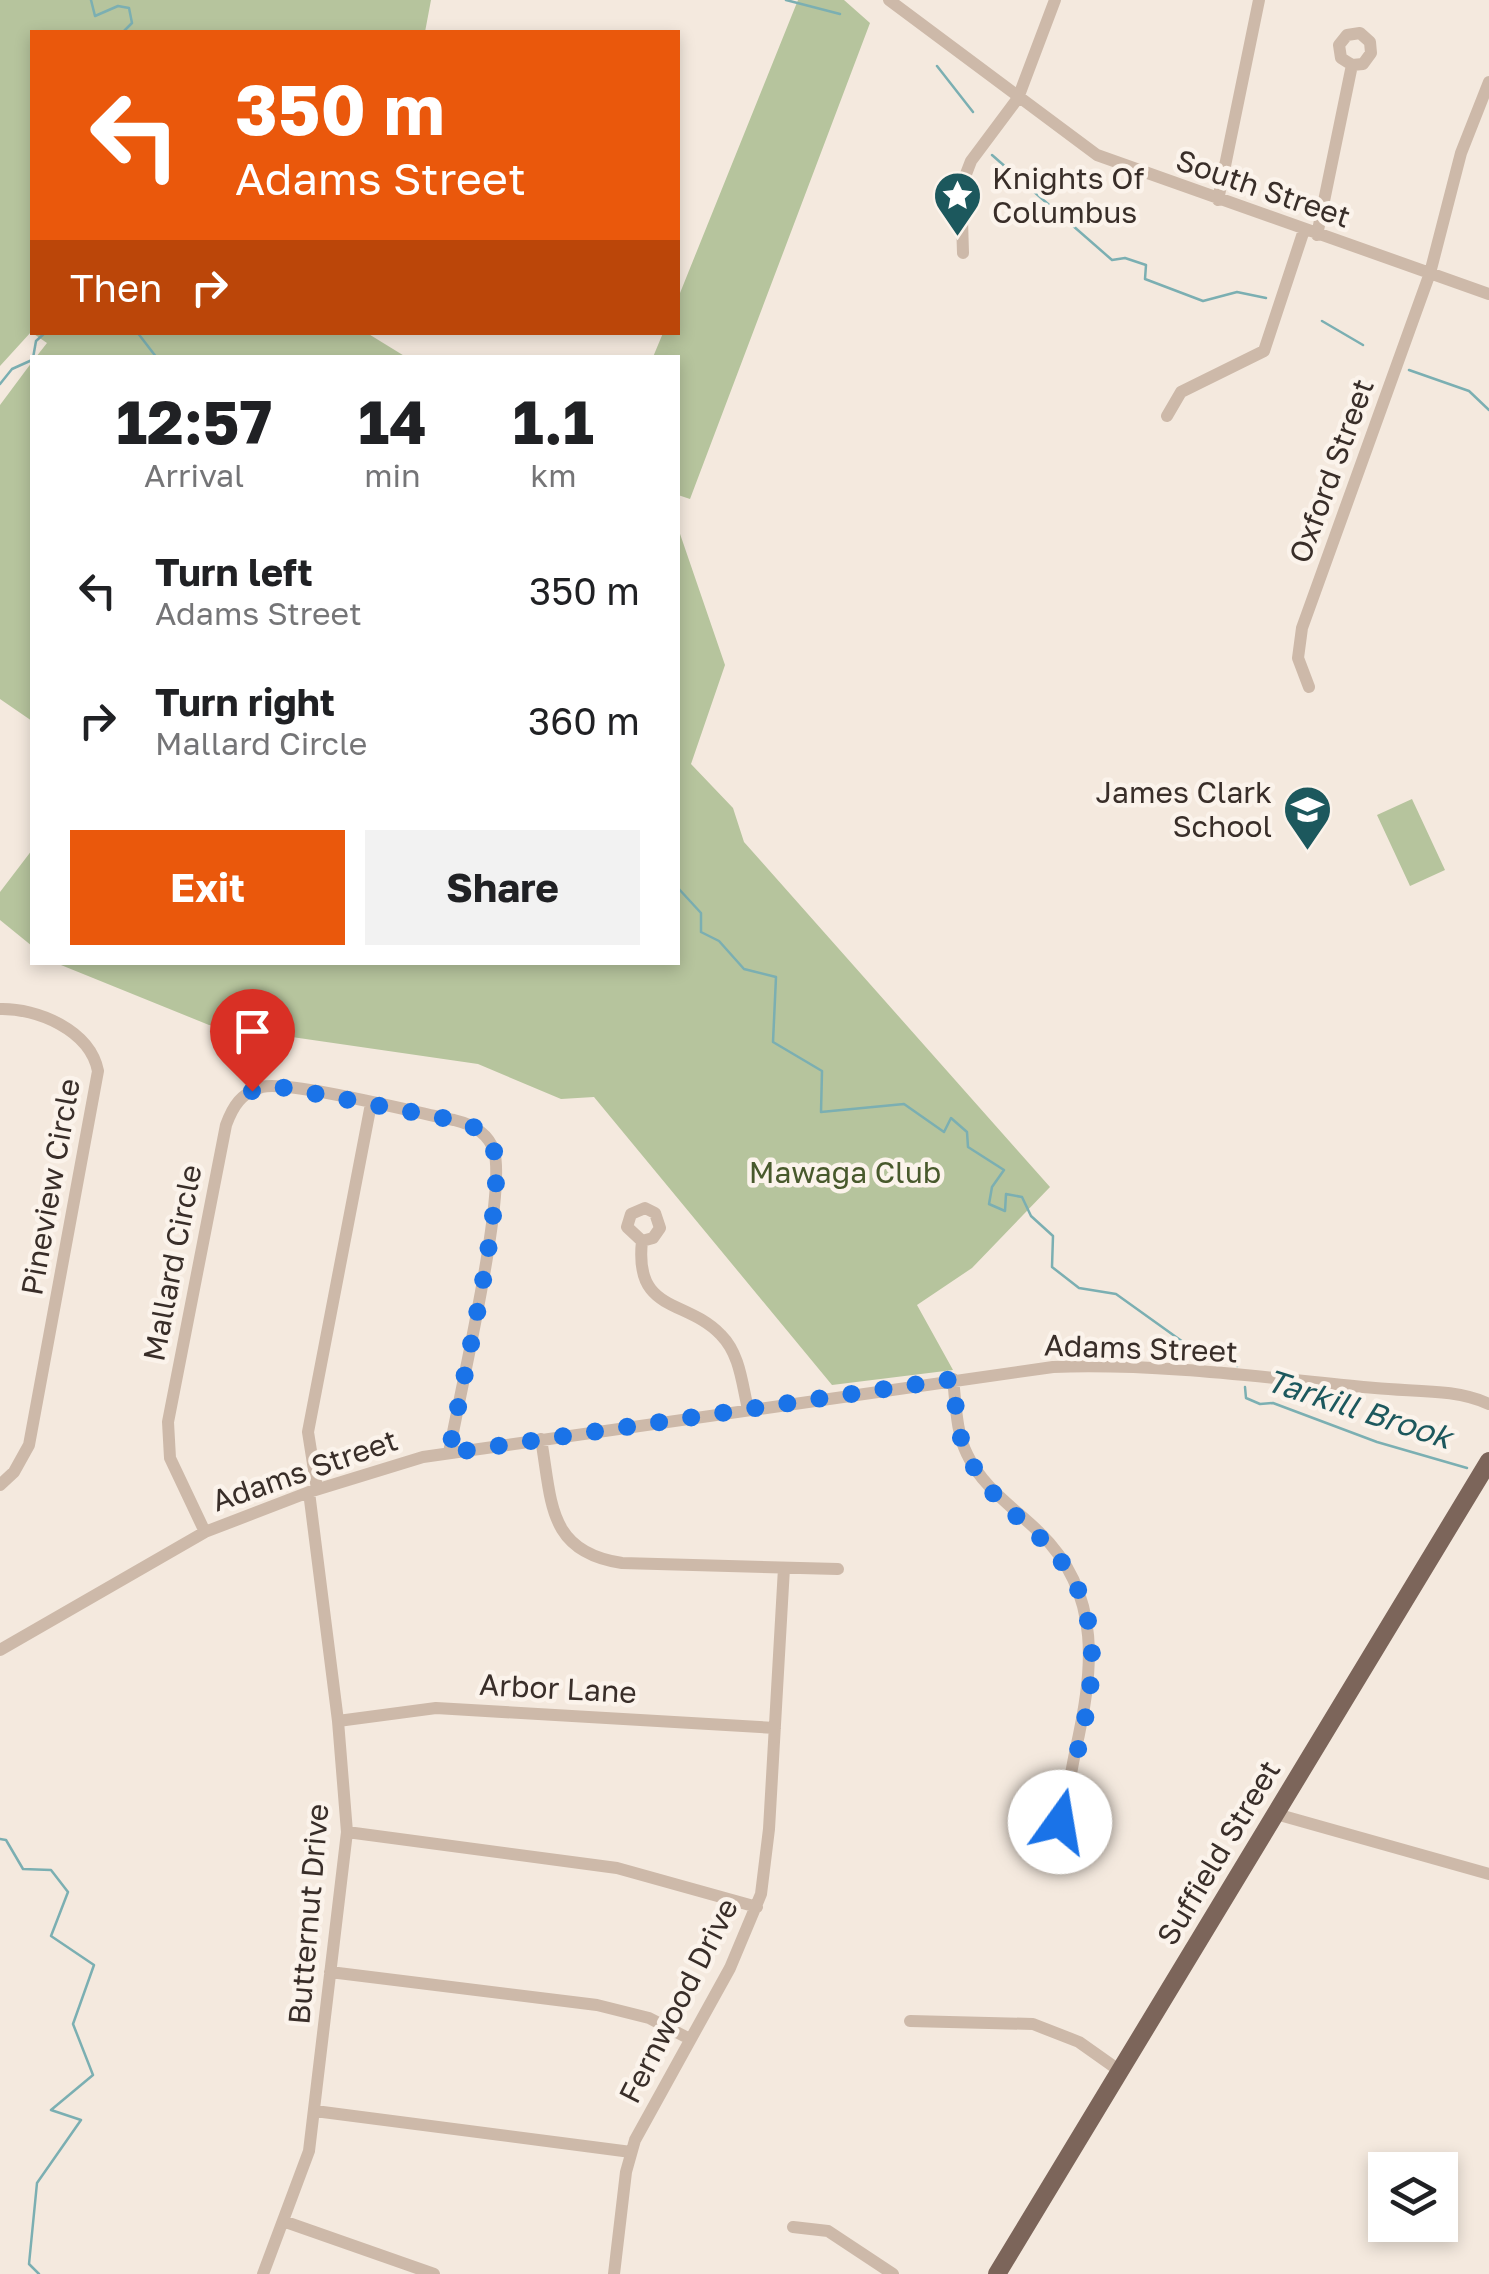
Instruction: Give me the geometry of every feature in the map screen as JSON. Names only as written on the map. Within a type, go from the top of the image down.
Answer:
[{"type":"main road","name":"Suffield Street","points":[[997,2274],[1489,1461]]},
{"type":"street","name":"South Street","points":[[889,0],[1097,156],[1489,294]]},
{"type":"street","points":[[963,253],[961,187],[971,160],[1018,98],[1055,0]]},
{"type":"street","points":[[1218,200],[1259,0]]},
{"type":"street","points":[[1167,416],[1182,392],[1264,351],[1310,233],[1352,66]]},
{"type":"street","name":"Oxford Street","points":[[1309,687],[1298,658],[1302,628],[1430,273],[1474,117],[1489,82]]},
{"type":"street","points":[[1474,117],[1489,122]]},
{"type":"street","name":"Pineview Circle","points":[[0,1008],[34,1013],[70,1032],[88,1048],[98,1071],[29,1445],[14,1472],[0,1485]]},
{"type":"street","name":"Mallard Circle","points":[[205,1532],[172,1462],[168,1428],[229,1116],[242,1096],[267,1086],[463,1122],[485,1135],[495,1156],[495,1195],[449,1453]]},
{"type":"street","name":"Butternut Drive","points":[[263,2274],[308,2150],[347,1832],[308,1432],[371,1104]]},
{"type":"street","points":[[642,1241],[641,1260],[652,1291],[672,1309],[706,1324],[724,1338],[735,1356],[748,1409]]},
{"type":"street","name":"Adams Street","points":[[0,1650],[205,1532],[313,1490],[449,1453],[953,1379],[1094,1366],[1446,1394],[1489,1404]]},
{"type":"street","points":[[953,1379],[967,1456],[990,1488],[1054,1549],[1078,1587],[1090,1627],[1090,1688],[1058,1826],[1041,1842]]},
{"type":"street","points":[[541,1439],[556,1518],[566,1538],[582,1552],[622,1564],[838,1569]]},
{"type":"street","name":"Fernwood Drive","points":[[614,2274],[631,2152],[730,1968],[758,1907],[767,1855],[784,1568]]},
{"type":"street","name":"Arbor Lane","points":[[338,1721],[453,1708],[775,1728]]},
{"type":"street","points":[[1276,1814],[1489,1874]]},
{"type":"street","points":[[347,1832],[617,1868],[679,1881],[758,1907]]},
{"type":"street","points":[[330,1972],[597,2005],[649,2018],[690,2039]]},
{"type":"street","points":[[910,2021],[1033,2024],[1079,2042],[1120,2071]]},
{"type":"street","points":[[315,2111],[631,2152]]},
{"type":"street","points":[[284,2221],[434,2274]]},
{"type":"street","points":[[794,2227],[828,2231],[893,2274]]},
{"type":"green space","points":[[0,0],[431,0],[425,30],[30,30],[30,333],[0,366]]},
{"type":"green space","points":[[798,0],[844,0],[870,23],[690,499],[680,496],[680,355],[654,355],[662,335],[680,335],[680,293]]},
{"type":"green space","points":[[35,335],[370,335],[403,355],[38,355],[47,343]]},
{"type":"green space","points":[[30,365],[30,720],[0,699],[0,405]]},
{"type":"green space","name":"Mawaga Club","points":[[680,534],[725,665],[691,764],[733,808],[744,842],[1050,1187],[972,1268],[917,1305],[953,1370],[832,1385],[594,1097],[561,1099],[478,1064],[209,1025],[61,965],[680,965]]},
{"type":"green space","points":[[1412,799],[1445,870],[1410,886],[1377,815]]},
{"type":"green space","points":[[30,853],[30,944],[0,920],[0,892]]},
{"type":"waterway","points":[[91,0],[95,16],[118,6],[129,8],[132,23],[125,30]]},
{"type":"waterway","points":[[786,0],[840,14]]},
{"type":"waterway","points":[[937,66],[973,112]]},
{"type":"waterway","points":[[992,155],[1112,260],[1125,258],[1146,265],[1145,279],[1203,301],[1237,292],[1266,298]]},
{"type":"waterway","points":[[1322,321],[1363,345]]},
{"type":"waterway","points":[[34,355],[36,341],[43,335]]},
{"type":"waterway","name":"Tarkill Brook","points":[[139,335],[155,355]]},
{"type":"waterway","points":[[0,384],[12,369],[30,361]]},
{"type":"waterway","points":[[1409,370],[1469,391],[1489,410]]},
{"type":"waterway","name":"Tarkill Brook","points":[[680,890],[701,913],[701,932],[719,941],[744,969],[776,977],[773,1042],[822,1071],[821,1112],[904,1104],[944,1132],[951,1118],[967,1132],[968,1147],[1004,1170],[992,1187],[989,1204],[1005,1211],[1006,1194],[1022,1197],[1031,1216],[1053,1236],[1052,1267],[1079,1288],[1116,1294],[1204,1357],[1227,1360],[1237,1366]]},
{"type":"waterway","name":"Tarkill Brook","points":[[1245,1387],[1246,1398],[1260,1404],[1273,1403],[1377,1442],[1467,1468]]},
{"type":"waterway","points":[[0,1839],[6,1840],[23,1869],[51,1870],[68,1892],[51,1936],[94,1965],[73,2024],[93,2075],[51,2110],[81,2120],[37,2183],[29,2264],[39,2274]]},
{"type":"place","name":"Knights Of Columbus","points":[[957,238]]},
{"type":"place","name":"James Clark School","points":[[1307,852]]},
{"type":"route","points":[[252,1091],[275,1086],[463,1122],[485,1135],[492,1145],[497,1170],[495,1195],[449,1453],[953,1379],[967,1456],[990,1488],[1054,1549],[1078,1587],[1090,1627],[1090,1688],[1060,1822]]}]
